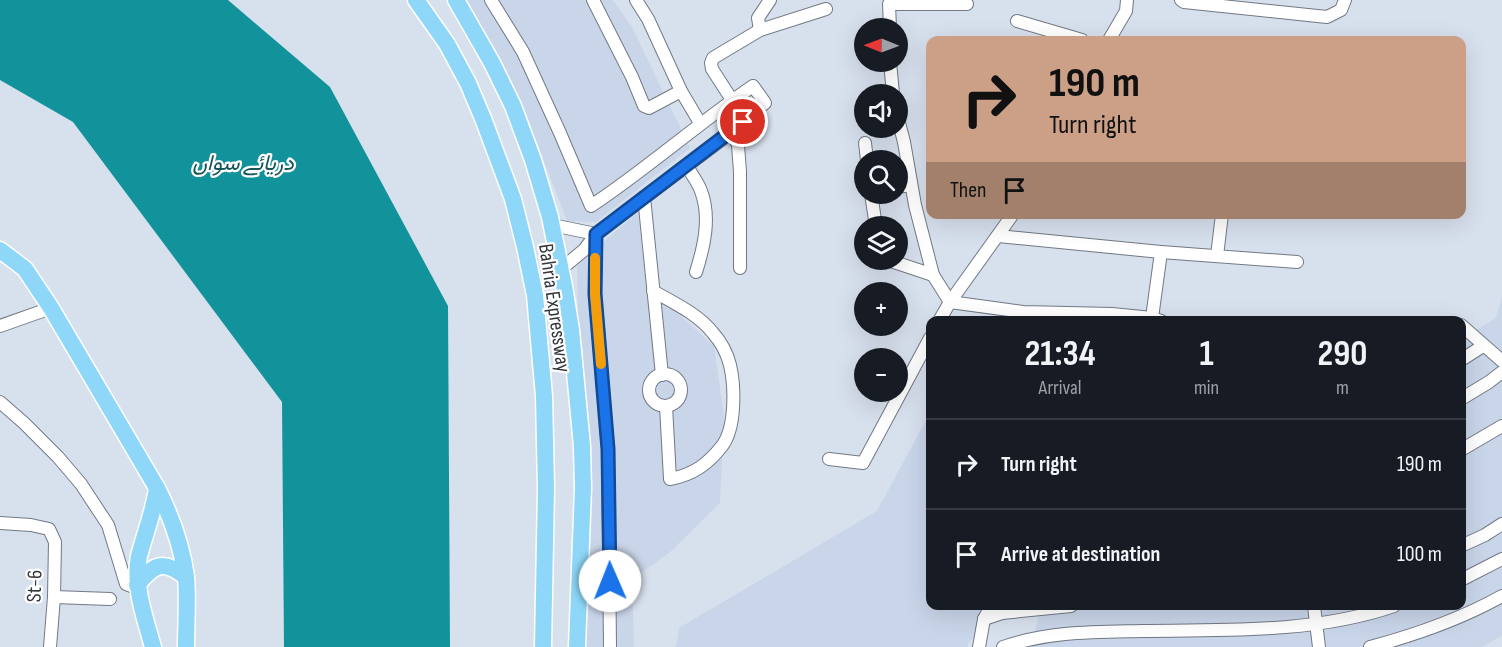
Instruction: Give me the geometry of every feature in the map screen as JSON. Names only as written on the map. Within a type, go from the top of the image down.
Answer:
[{"type":"main road","name":"Bahria Expressway","points":[[416,0],[447,44],[484,122],[513,199],[535,295],[544,396],[546,488],[543,647]]},
{"type":"main road","name":"Bahria Expressway","points":[[456,0],[492,63],[513,106],[533,160],[552,225],[561,268],[582,446],[583,488],[577,647]]},
{"type":"main road","points":[[0,250],[25,269],[51,308],[169,512],[186,577],[186,647]]},
{"type":"main road","points":[[153,647],[137,585],[139,558],[155,505],[157,488]]},
{"type":"main road","points":[[137,585],[153,568],[161,566],[170,566],[186,577]]},
{"type":"street","points":[[491,0],[523,52],[561,133],[591,206],[615,191],[700,123],[753,86],[765,103],[732,132],[596,234],[584,250],[561,268]]},
{"type":"street","points":[[593,0],[644,106],[649,108],[681,91]]},
{"type":"street","points":[[636,0],[648,19],[681,91],[700,123]]},
{"type":"street","points":[[760,30],[758,18],[770,0]]},
{"type":"street","points":[[1111,36],[1126,11],[1127,0]]},
{"type":"street","points":[[1181,0],[1327,17],[1341,10],[1345,0]]},
{"type":"street","points":[[890,18],[889,4],[967,4]]},
{"type":"street","points":[[732,100],[712,69],[713,58],[760,30],[826,9]]},
{"type":"street","points":[[1017,21],[1068,36]]},
{"type":"street","points":[[732,132],[738,145],[740,172],[740,268]]},
{"type":"street","points":[[903,138],[915,205],[933,275],[950,302]]},
{"type":"street","points":[[865,143],[866,150]]},
{"type":"street","points":[[687,166],[701,191],[705,207],[704,235],[696,272]]},
{"type":"street","points":[[615,191],[628,209]]},
{"type":"street","points":[[644,197],[662,375]]},
{"type":"street","points":[[942,316],[1010,219]]},
{"type":"street","points":[[1217,256],[1221,219]]},
{"type":"street","points":[[552,225],[596,234]]},
{"type":"street","points":[[596,234],[595,294],[608,449],[610,647]]},
{"type":"street","points":[[998,236],[1161,252],[1297,262]]},
{"type":"street","points":[[1156,316],[1161,252]]},
{"type":"street","points":[[908,267],[933,275]]},
{"type":"street","points":[[653,291],[699,319],[713,332],[730,364],[733,393],[731,425],[724,444],[698,470],[684,476],[670,478],[666,406]]},
{"type":"street","points":[[950,302],[1023,312],[1130,316]]},
{"type":"street","points":[[0,326],[51,308]]},
{"type":"street","points":[[1466,330],[1502,361]]},
{"type":"street","points":[[829,459],[863,463],[926,345]]},
{"type":"street","points":[[1466,357],[1483,346]]},
{"type":"street","points":[[1466,396],[1502,372]]},
{"type":"street","points":[[662,375],[673,376],[679,382],[681,390],[674,404],[658,405],[652,399],[649,391],[651,383],[662,375]]},
{"type":"street","points":[[0,402],[31,430],[81,483],[108,525],[126,584],[137,585]]},
{"type":"street","points":[[1466,447],[1502,426]]},
{"type":"street","name":"St-6","points":[[0,523],[49,529],[55,542],[50,647]]},
{"type":"street","points":[[1466,544],[1485,536],[1502,524]]},
{"type":"street","points":[[1466,577],[1502,559]]},
{"type":"street","points":[[1370,647],[1450,620],[1502,596]]},
{"type":"street","points":[[54,597],[110,599]]},
{"type":"street","points":[[979,647],[984,618],[989,610]]},
{"type":"street","points":[[984,618],[1002,613],[1032,610]]},
{"type":"street","points":[[1314,610],[1319,647]]},
{"type":"street","points":[[1003,647],[1024,640],[1076,632],[1223,630],[1316,625],[1382,610]]},
{"type":"shaded area","points":[[464,0],[613,0],[632,27],[690,148],[596,222],[567,221],[521,101]]},
{"type":"shaded area","points":[[638,212],[648,300],[675,311],[714,346],[724,416],[720,503],[669,553],[632,579],[634,647],[584,647],[577,265]]},
{"type":"shaded area","points":[[1502,297],[1502,636],[1482,647],[1031,647],[1040,610],[1466,610],[1466,336],[1496,318]]},
{"type":"shaded area","points":[[926,420],[926,610],[997,610],[968,644],[968,647],[676,647],[679,628],[877,511]]},
{"type":"water","name":"دریائے سواں","points":[[0,0],[228,0],[330,87],[448,306],[450,647],[284,647],[282,402],[73,122],[0,80]]},
{"type":"slow traffic","points":[[595,258],[595,294],[601,364]]},
{"type":"route","points":[[610,581],[608,449],[595,294],[596,234],[743,122]]}]
